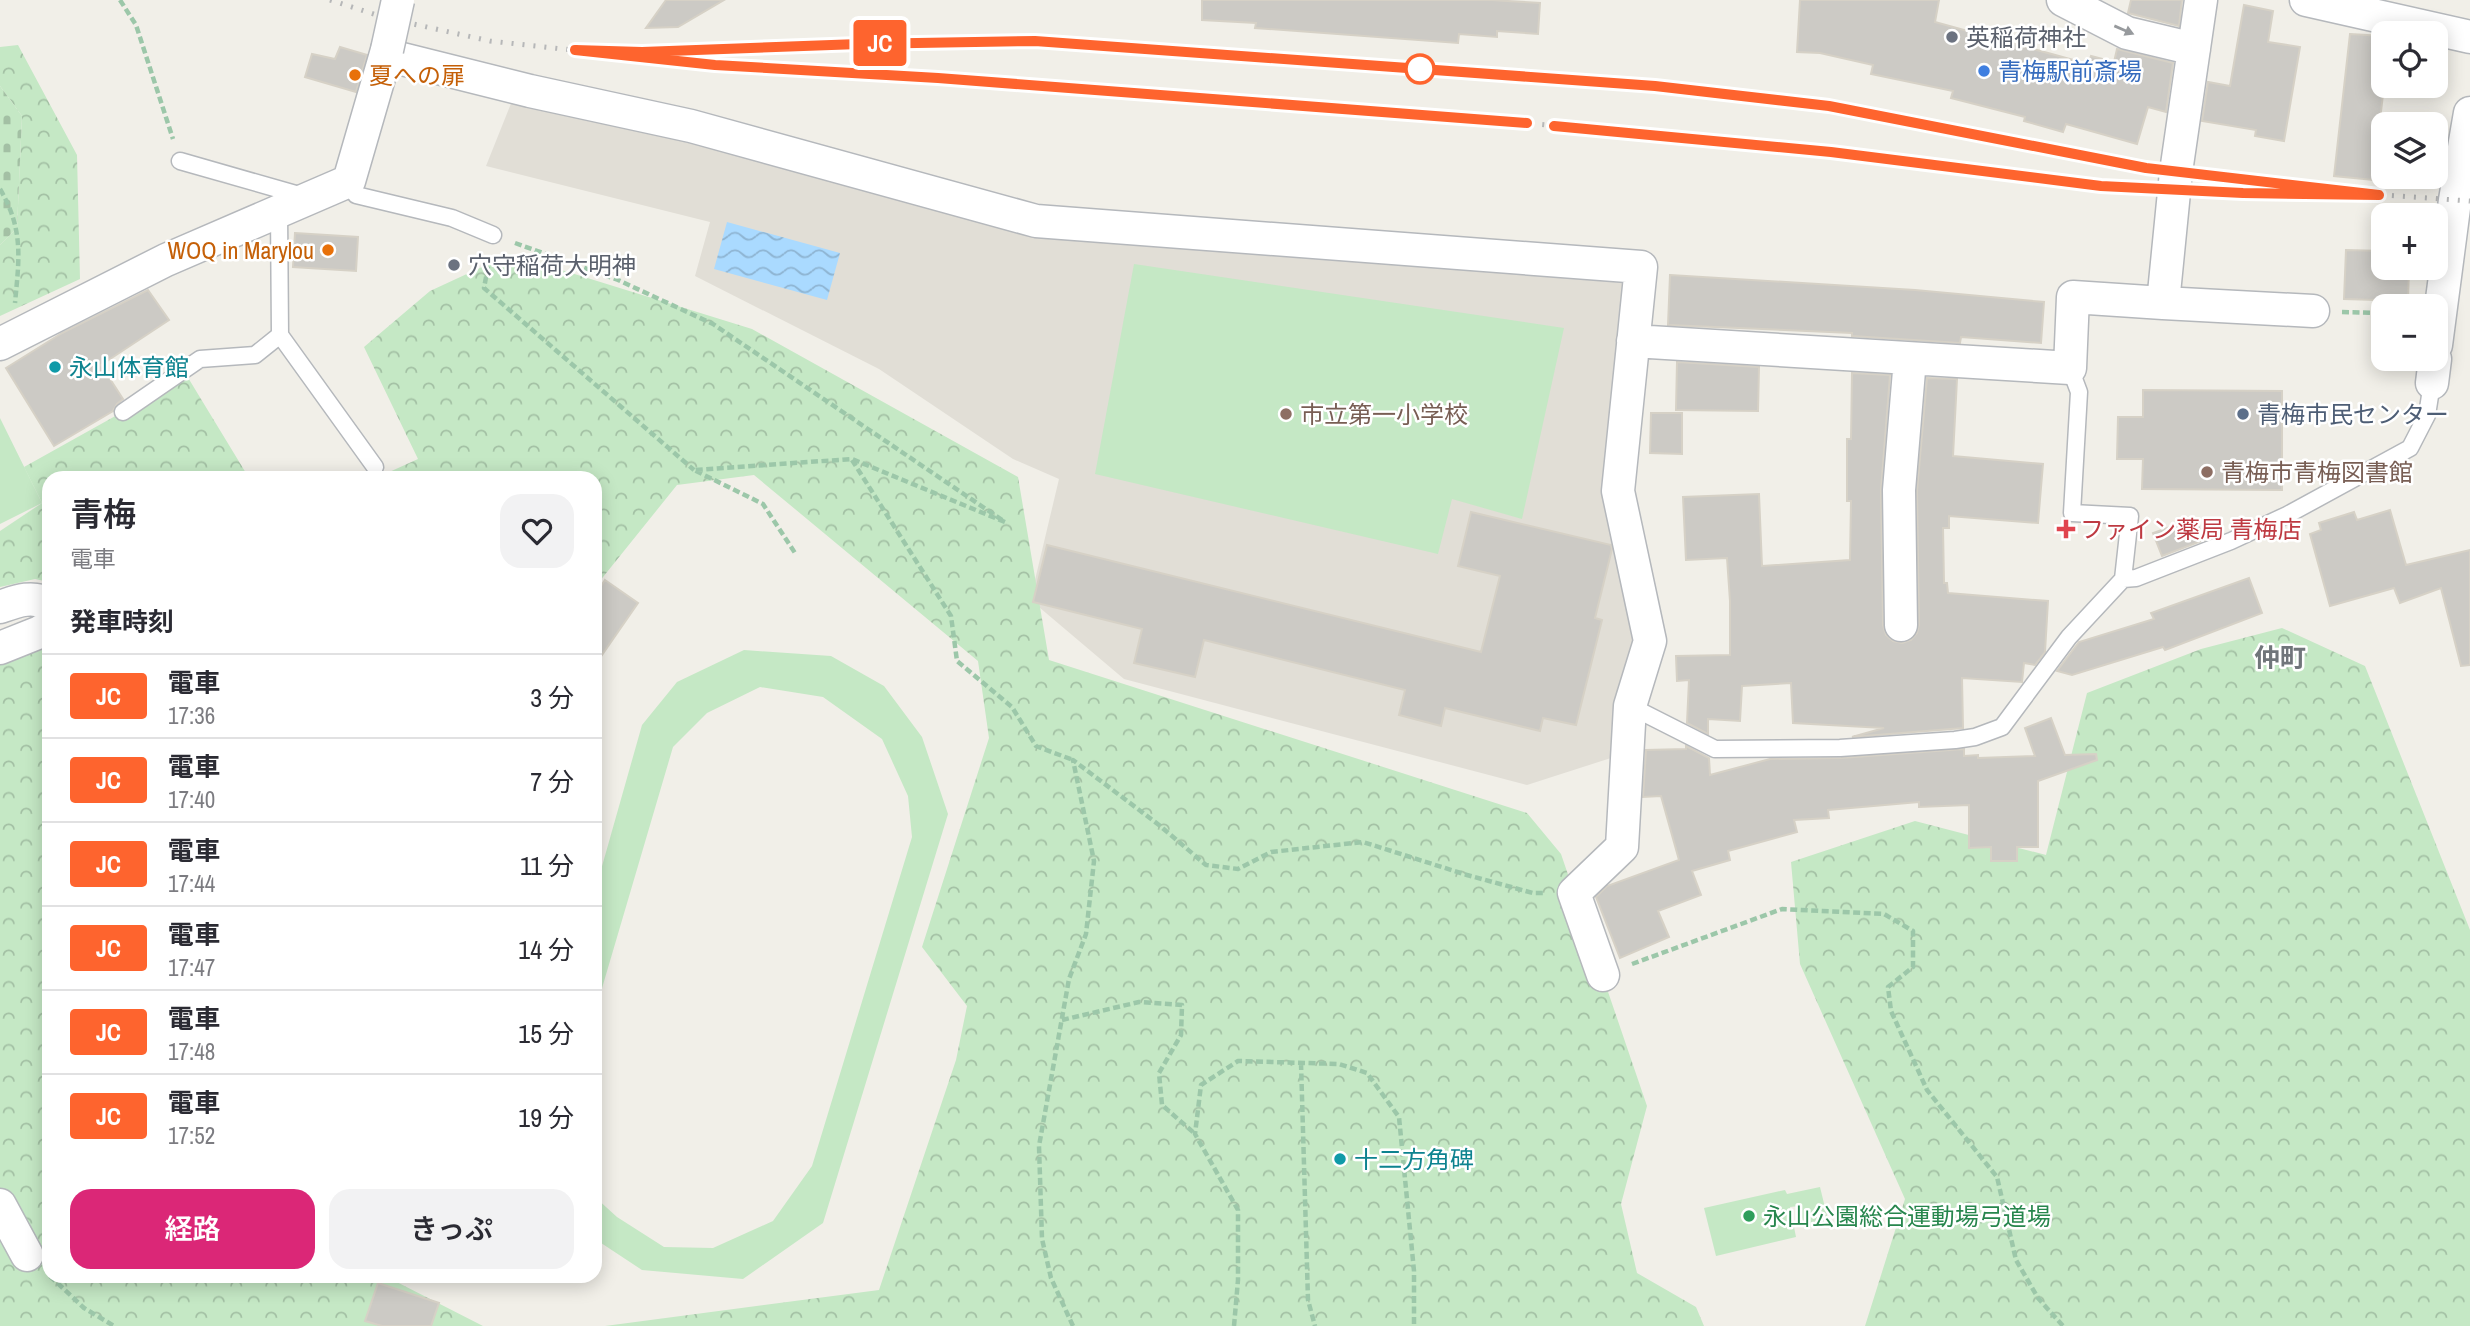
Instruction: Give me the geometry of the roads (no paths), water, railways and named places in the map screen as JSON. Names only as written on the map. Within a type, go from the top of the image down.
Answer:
[{"type":"street","points":[[13,337],[166,260],[349,181],[386,53],[398,0]]},
{"type":"street","points":[[2063,0],[2127,33],[2194,49]]},
{"type":"street","points":[[2163,303],[2176,172],[2201,0]]},
{"type":"street","points":[[2306,0],[2470,37]]},
{"type":"street","points":[[386,53],[530,91],[691,126],[1036,221],[1641,267],[1618,491],[1650,641],[1630,706],[1622,847],[1574,893],[1603,975]]},
{"type":"street","points":[[2443,294],[2470,113]]},
{"type":"street","points":[[1633,341],[2070,368],[2073,298],[2313,311]]},
{"type":"street","points":[[1900,625],[1899,489],[1910,359]]},
{"type":"street","points":[[0,607],[29,598],[42,600]]},
{"type":"street","points":[[0,649],[42,630]]},
{"type":"street","points":[[0,1205],[38,1265]]},
{"type":"lane","points":[[180,161],[309,198]]},
{"type":"lane","points":[[349,181],[356,195],[452,218],[493,235]]},
{"type":"lane","points":[[279,211],[280,335],[375,467]]},
{"type":"lane","points":[[124,412],[200,359],[254,355],[280,335]]},
{"type":"lane","points":[[1630,706],[1715,749],[1840,748],[1955,740],[1975,737],[2002,727],[2069,637],[2123,579],[2130,516],[2072,513],[2078,392],[2070,368]]},
{"type":"lane","points":[[2123,579],[2136,578],[2231,541],[2287,515],[2410,448],[2427,415],[2433,371]]},
{"type":"water","points":[[727,222],[840,253],[827,300],[714,269]]},
{"type":"railway","points":[[330,0],[386,18],[490,41],[645,58],[1416,113],[1831,151],[2116,187],[2379,195]]},
{"type":"railway","points":[[659,52],[859,44],[1035,41],[1655,86],[1829,105],[2146,168],[2280,185]]},
{"type":"railway","points":[[2370,194],[2470,201]]},
{"type":"train","name":"JC","points":[[1527,123],[938,78],[715,65],[575,50],[642,52],[1035,41],[1655,86],[1829,106],[2146,168],[2379,195],[2243,193],[2101,186],[1831,152],[1554,126]]},
{"type":"place","name":"英稲荷神社","points":[[1952,37]]},
{"type":"place","name":"青梅駅前斎場","points":[[1984,71]]},
{"type":"place","name":"夏への扉","points":[[355,75]]},
{"type":"place","name":"WOQ in Marylou","points":[[328,250]]},
{"type":"place","name":"穴守稲荷大明神","points":[[454,265]]},
{"type":"place","name":"永山体育館","points":[[55,367]]},
{"type":"place","name":"市立第一小学校","points":[[1286,414]]},
{"type":"place","name":"青梅市民センター","points":[[2243,414]]},
{"type":"place","name":"青梅市青梅図書館","points":[[2207,472]]},
{"type":"place","name":"ファイン薬局 青梅店","points":[[2066,529]]},
{"type":"place","name":"十二方角碑","points":[[1340,1159]]},
{"type":"place","name":"永山公園総合運動場弓道場","points":[[1749,1216]]},
{"type":"district","name":"仲町","points":[[2280,657]]}]
